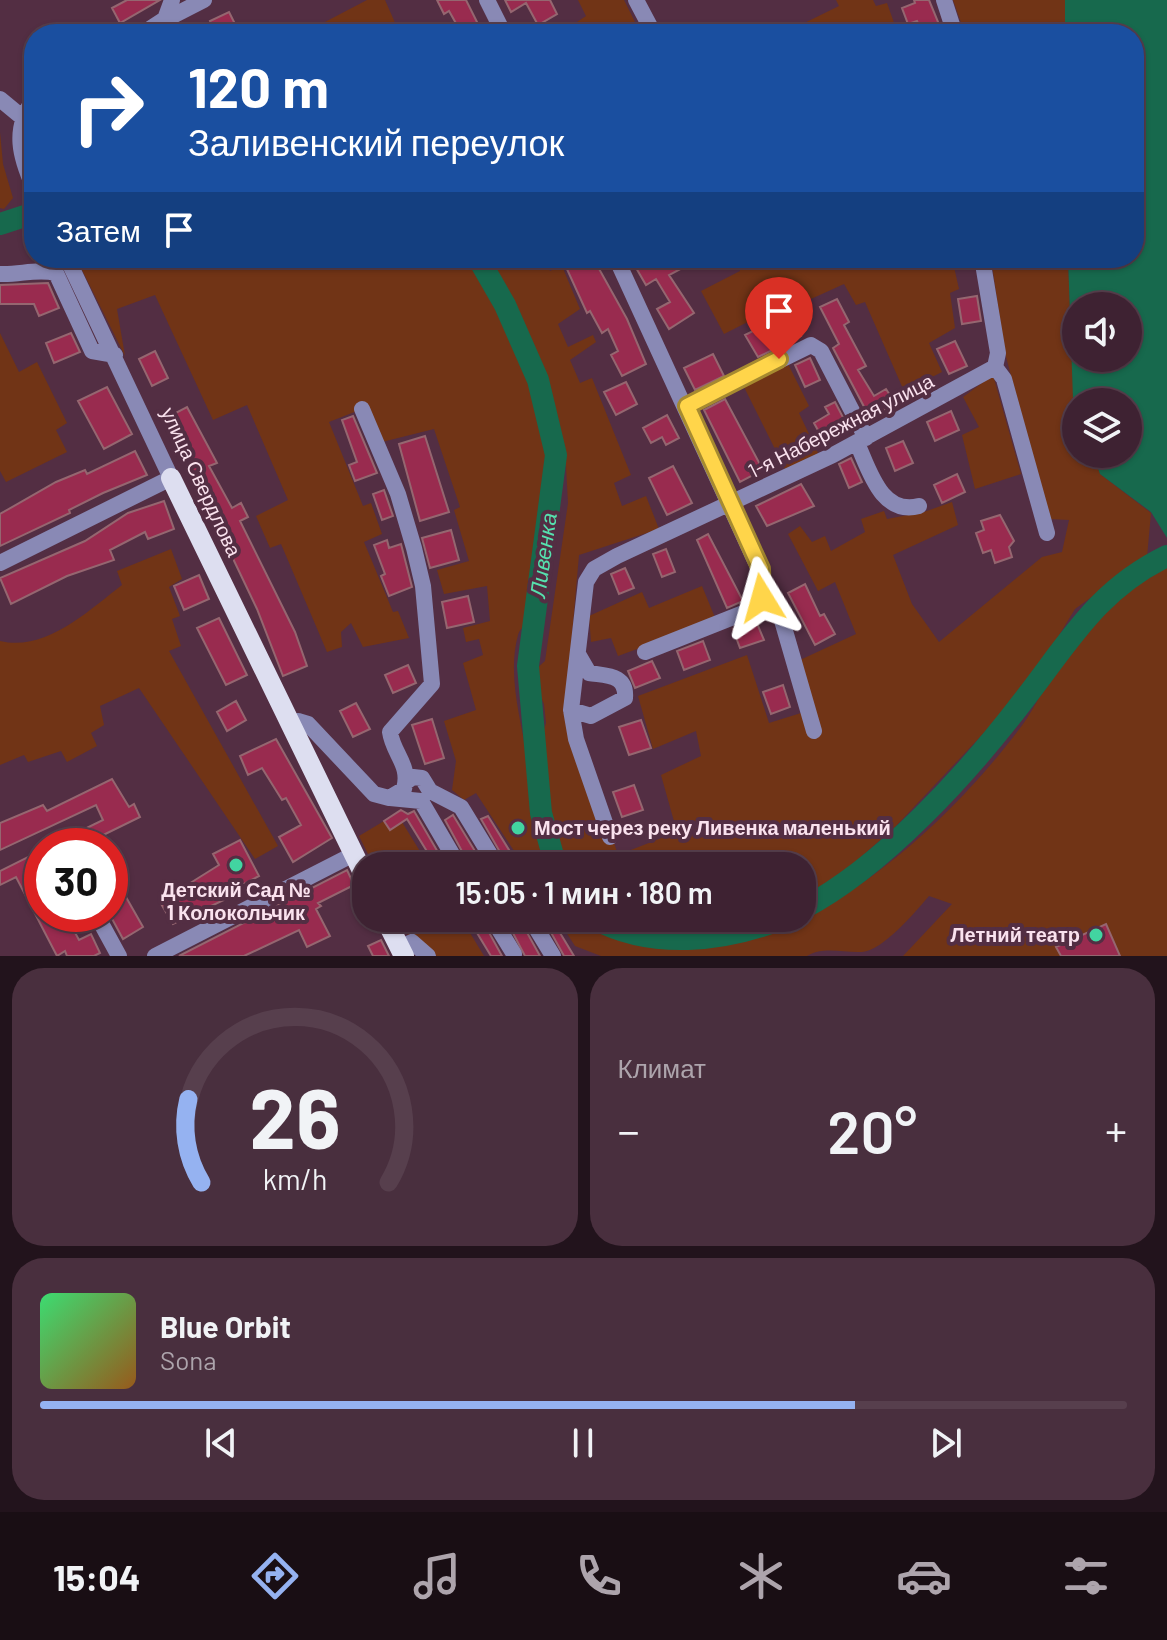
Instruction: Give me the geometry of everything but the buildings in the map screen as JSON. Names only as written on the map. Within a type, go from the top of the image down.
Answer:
[{"type":"main road","name":"улица Свердлова","points":[[171,478],[353,852]]},
{"type":"main road","points":[[392,932],[402,952]]},
{"type":"street","points":[[487,0],[499,24]]},
{"type":"street","points":[[636,0],[649,24]]},
{"type":"street","points":[[944,0],[952,24]]},
{"type":"street","points":[[168,12],[195,1]]},
{"type":"street","points":[[0,99],[23,118],[19,147],[24,162]]},
{"type":"street","name":"улица Свердлова","points":[[72,268],[171,478]]},
{"type":"street","points":[[621,268],[761,569],[791,646],[814,731]]},
{"type":"street","points":[[984,268],[998,353],[995,367],[1004,379],[1047,533]]},
{"type":"street","points":[[0,274],[21,275],[40,269],[56,273],[89,348],[95,353],[115,355]]},
{"type":"street","points":[[687,406],[811,345],[821,351],[883,497],[905,507],[919,506]]},
{"type":"street","name":"1-я Набережная улица","points":[[610,837],[576,739],[571,710],[590,572],[861,441],[995,367]]},
{"type":"street","points":[[362,409],[398,494],[423,586],[432,684],[390,732],[394,749],[404,762],[414,792],[450,852]]},
{"type":"street","points":[[0,563],[171,478]]},
{"type":"street","points":[[645,652],[756,608],[763,593],[761,569]]},
{"type":"street","points":[[571,710],[591,716],[625,698],[626,694],[621,681],[613,676],[589,673],[578,653]]},
{"type":"street","points":[[292,726],[296,722],[306,722],[370,791],[384,798],[414,792],[461,807],[488,852]]},
{"type":"street","points":[[155,956],[352,855]]},
{"type":"street","points":[[106,932],[119,956]]},
{"type":"street","points":[[501,932],[514,954]]},
{"type":"street","points":[[538,932],[553,956]]},
{"type":"street","points":[[402,952],[412,942],[428,956]]},
{"type":"shaded area","points":[[367,0],[385,0],[396,24],[321,24]]},
{"type":"shaded area","points":[[578,0],[624,0],[636,24],[574,24],[586,16]]},
{"type":"shaded area","points":[[836,0],[873,0],[876,6],[887,3],[894,24],[802,24],[839,6]]},
{"type":"shaded area","points":[[953,0],[1065,0],[1065,24],[961,24]]},
{"type":"shaded area","points":[[1065,0],[1167,0],[1167,538],[1151,512],[1100,474],[1098,468],[1142,468],[1142,388],[1073,388],[1072,372],[1142,372],[1142,292],[1069,292],[1068,268],[1144,268],[1144,24],[1065,24]]},
{"type":"shaded area","points":[[0,132],[3,164],[13,198],[4,209],[0,208]]},
{"type":"shaded area","points":[[81,268],[473,268],[494,304],[528,378],[548,456],[548,495],[539,561],[529,621],[519,633],[514,666],[516,697],[544,852],[515,852],[476,793],[464,800],[452,790],[456,761],[444,721],[476,710],[463,663],[483,655],[479,639],[466,642],[463,628],[490,621],[487,586],[444,594],[437,570],[469,561],[454,510],[460,507],[434,429],[382,442],[362,409],[329,422],[363,506],[371,503],[382,534],[364,542],[393,612],[398,611],[409,638],[363,647],[351,623],[341,632],[342,647],[327,652],[281,544],[270,548],[256,516],[288,500],[247,405],[213,420],[155,295],[117,309],[125,356]]},
{"type":"shaded area","points":[[491,268],[548,268],[550,271],[563,268],[580,309],[558,324],[568,347],[593,335],[596,342],[570,360],[580,383],[592,378],[631,475],[614,483],[622,506],[646,496],[659,529],[579,555],[568,680],[571,710],[617,852],[559,852],[540,742],[546,723],[544,704],[534,682],[535,670],[545,661],[568,503],[565,448],[550,391],[511,303]]},
{"type":"shaded area","points":[[739,268],[954,268],[959,289],[950,293],[955,328],[929,343],[942,372],[904,391],[865,302],[856,305],[844,284],[811,299],[807,292],[724,334],[701,291],[740,271]]},
{"type":"shaded area","points":[[992,268],[1068,268],[1069,292],[1062,292],[1062,372],[1073,372],[1073,388],[1062,388],[1062,468],[1098,468],[1100,474],[1151,513],[1147,557],[1075,609],[1042,663],[997,719],[896,826],[844,872],[816,890],[816,852],[626,852],[677,832],[661,775],[701,756],[696,731],[653,749],[638,696],[747,655],[769,723],[801,713],[800,660],[856,634],[835,582],[818,591],[788,534],[800,526],[812,542],[825,536],[831,551],[865,532],[861,519],[884,511],[887,519],[924,512],[952,502],[958,525],[893,555],[912,604],[939,642],[1042,557],[1062,552],[1069,520],[1049,519],[1005,353]]},
{"type":"shaded area","points":[[0,333],[19,372],[37,362],[67,423],[56,430],[67,452],[6,482],[0,471]]},
{"type":"shaded area","points":[[786,360],[809,406],[799,413],[818,453],[786,471],[742,383]]},
{"type":"shaded area","points":[[993,375],[1021,474],[975,489],[962,435],[979,427],[963,397]]},
{"type":"shaded area","points":[[171,549],[182,579],[169,587],[180,616],[172,619],[181,646],[169,651],[278,846],[255,859],[139,688],[100,706],[104,725],[91,733],[97,746],[67,762],[61,751],[28,762],[24,755],[0,765],[0,641],[34,641],[66,627],[122,585],[117,571]]},
{"type":"shaded area","points":[[1167,565],[1167,956],[903,956],[952,904],[929,896],[880,945],[862,952],[827,951],[807,956],[601,956],[575,946],[566,932],[604,932],[641,943],[679,946],[729,943],[768,932],[816,932],[816,911],[873,876],[957,802],[1023,724],[1075,642],[1120,595]]},
{"type":"shaded area","points":[[702,586],[716,620],[618,656],[611,638],[591,642],[589,616],[642,592],[649,608]]},
{"type":"shaded area","points":[[384,821],[390,830],[402,822],[420,852],[367,852],[359,836]]},
{"type":"shaded area","points":[[405,932],[469,932],[484,956],[430,956]]},
{"type":"waterway","name":"Ливенка","points":[[0,224],[24,216]]},
{"type":"waterway","name":"Ливенка","points":[[484,268],[505,305],[538,380],[556,455],[528,666],[541,813],[552,852]]},
{"type":"waterway","name":"Ливенка","points":[[816,901],[863,869],[922,816],[977,758],[1086,619],[1121,585],[1167,556]]},
{"type":"waterway","name":"Ливенка","points":[[629,932],[688,939],[740,932]]},
{"type":"place","name":"Мост через реку Ливенка маленький","points":[[518,828]]},
{"type":"place","name":"Детский Сад № 1 Колокольчик","points":[[236,865]]},
{"type":"place","name":"Летний театр","points":[[1096,935]]},
{"type":"route","points":[[762,598],[761,569],[687,406],[779,359]]}]
